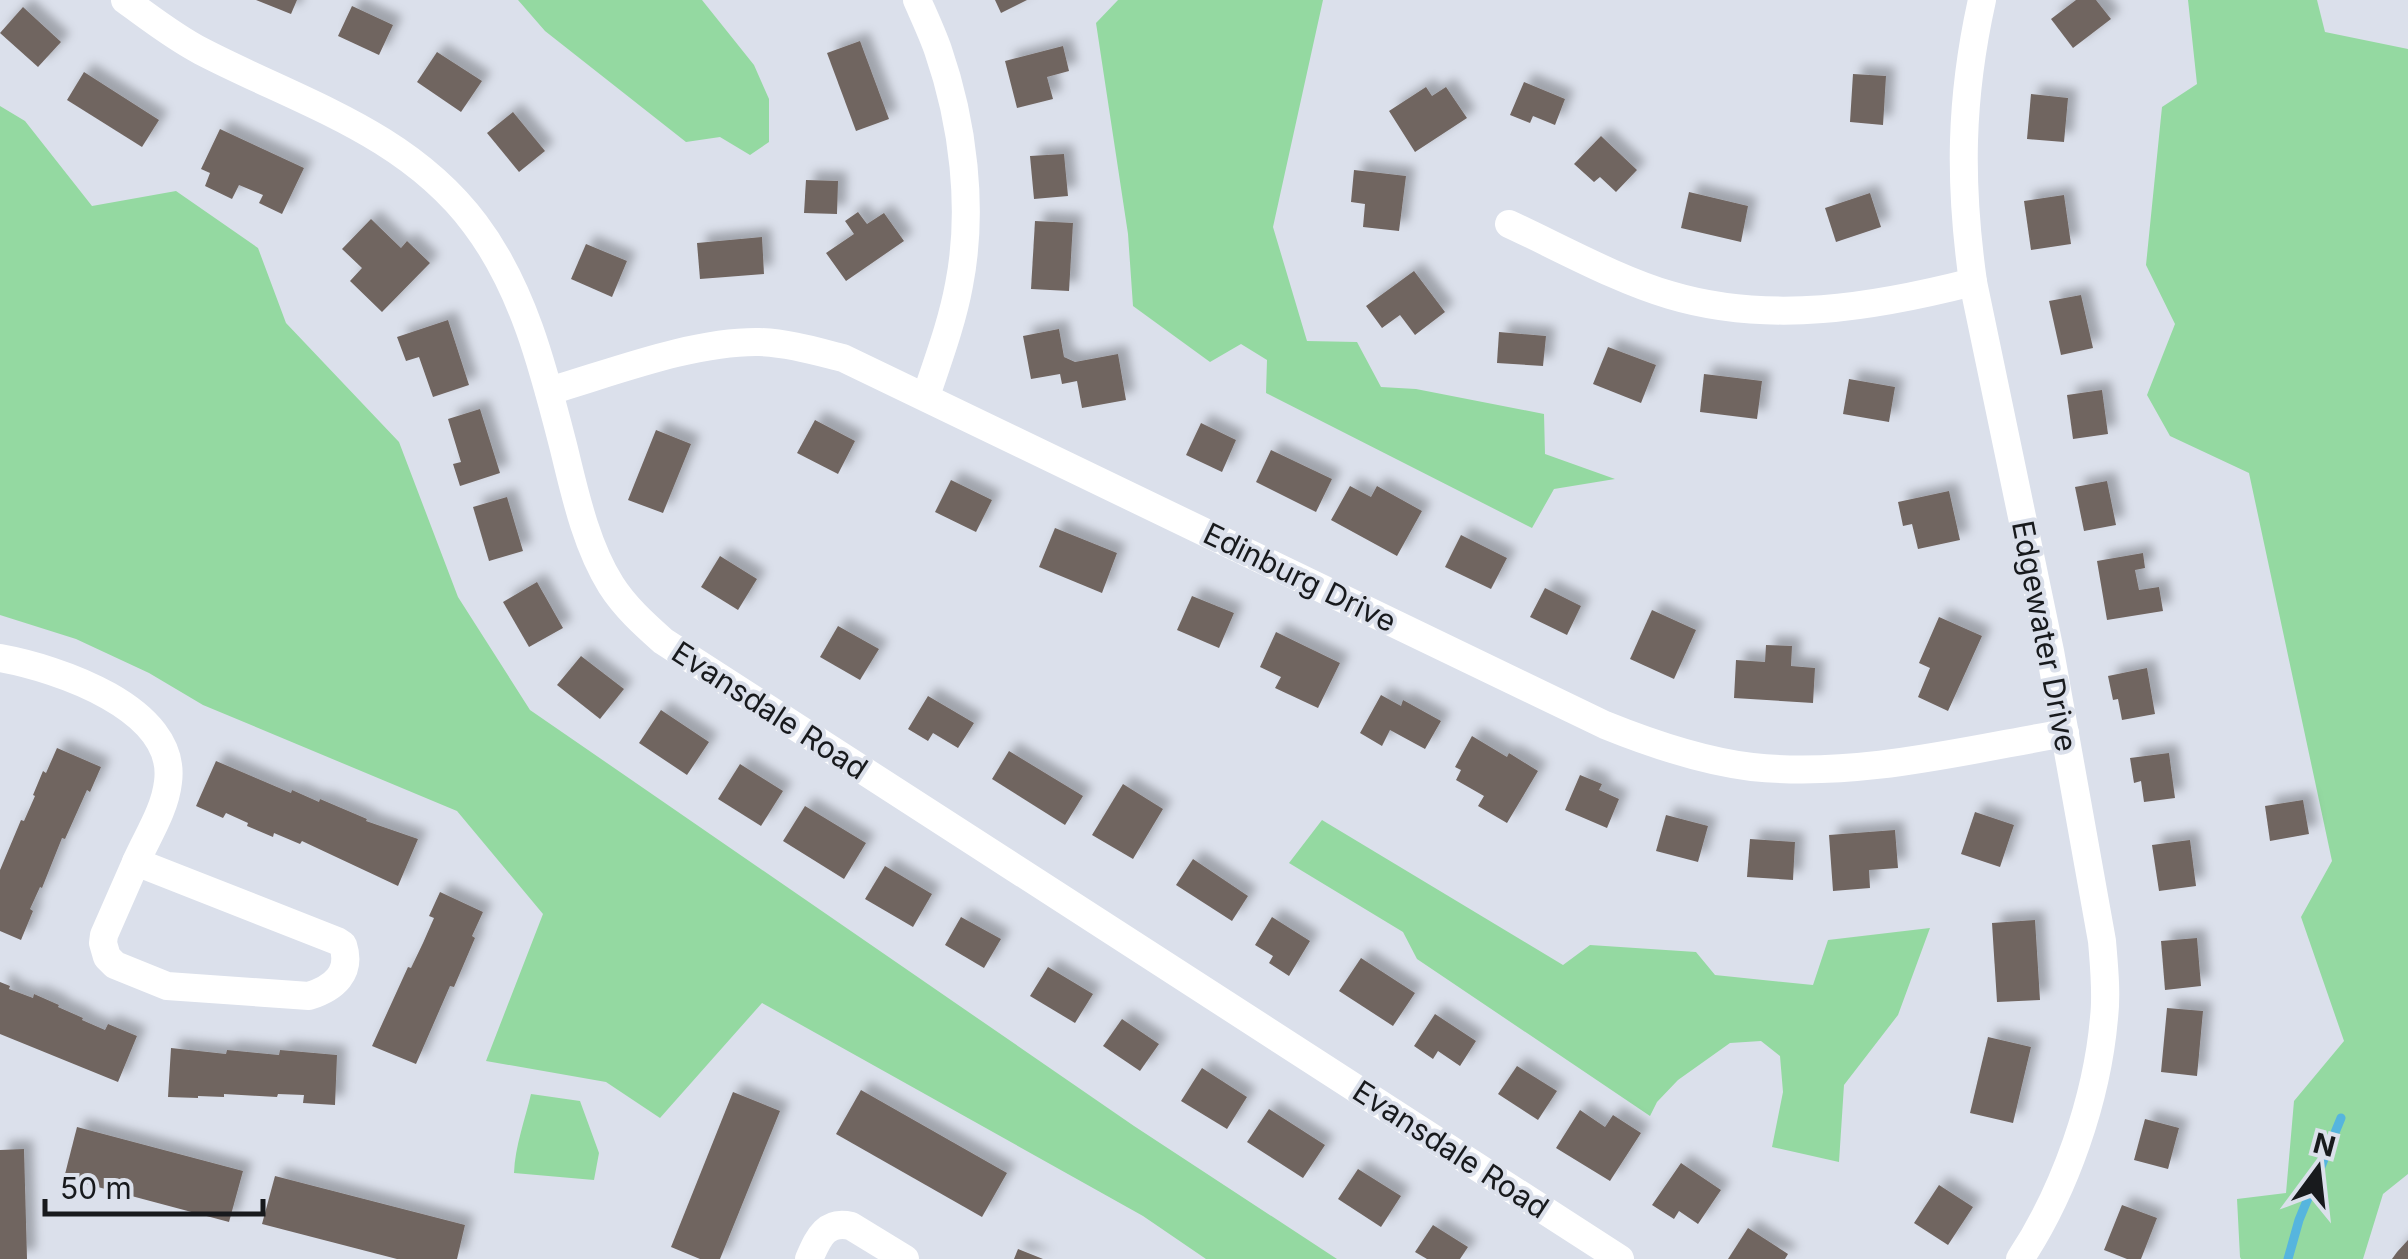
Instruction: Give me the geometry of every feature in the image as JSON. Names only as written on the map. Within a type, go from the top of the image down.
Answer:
[{"type":"street","name":"Evansdale Road","points":[[126,0],[200,50],[370,132],[404,153],[442,185],[474,222],[519,299],[594,552],[611,585],[634,616],[663,640],[1620,1259]]},
{"type":"street","points":[[917,0],[938,48],[954,103],[965,205],[960,282],[926,396]]},
{"type":"street","name":"Edgewater Drive","points":[[1982,0],[1964,102],[1964,221],[2102,940],[2104,1018],[2090,1093],[2074,1150],[2056,1194],[2020,1259]]},
{"type":"street","points":[[1508,224],[1639,284],[1669,295],[1728,307],[1780,311],[1845,308],[1910,298],[1973,282]]},
{"type":"street","name":"Edinburg Drive","points":[[549,391],[718,345],[760,342],[802,347],[842,358],[1605,724],[1694,756],[1751,767],[1869,767],[2065,733]]},
{"type":"street","points":[[0,658],[50,670],[130,708],[148,725],[163,750],[168,766],[164,801],[136,862],[104,935],[107,957],[115,965],[166,986],[309,996],[325,990],[340,976],[347,960],[343,945],[337,941],[136,862]]},
{"type":"street","points":[[809,1259],[819,1236],[829,1227],[842,1224],[905,1259]]},
{"type":"green space","points":[[518,0],[702,0],[754,65],[769,99],[769,142],[750,155],[720,137],[686,142],[545,31]]},
{"type":"green space","points":[[1118,0],[1323,0],[1273,227],[1307,341],[1357,342],[1381,387],[1416,389],[1544,414],[1545,454],[1615,479],[1554,489],[1532,528],[1266,393],[1267,360],[1241,344],[1210,362],[1133,306],[1128,234],[1096,23]]},
{"type":"green space","points":[[2188,0],[2317,0],[2325,32],[2408,49],[2408,1174],[2383,1194],[2363,1259],[2240,1257],[2237,1199],[2286,1193],[2294,1101],[2344,1041],[2301,917],[2332,861],[2249,473],[2170,436],[2147,395],[2175,324],[2146,265],[2162,107],[2197,84]]},
{"type":"green space","points":[[0,106],[25,121],[92,206],[176,191],[258,248],[286,323],[399,442],[458,597],[530,710],[1134,1126],[1337,1259],[1206,1259],[1143,1216],[762,1003],[660,1118],[606,1082],[486,1061],[543,914],[457,811],[203,705],[149,673],[76,639],[0,615]]},
{"type":"green space","points":[[1322,820],[1563,965],[1590,945],[1696,952],[1715,975],[1813,985],[1828,940],[1930,928],[1898,1015],[1844,1085],[1839,1162],[1772,1147],[1783,1092],[1780,1056],[1761,1041],[1730,1043],[1678,1080],[1657,1102],[1650,1116],[1417,959],[1403,932],[1289,863]]},
{"type":"green space","points":[[531,1094],[580,1101],[599,1153],[594,1180],[514,1173]]},
{"type":"building","points":[[256,0],[297,0],[291,14]]},
{"type":"building","points":[[995,0],[1027,0],[1001,13]]},
{"type":"building","points":[[2076,0],[2096,0],[2111,19],[2073,48],[2051,19]]},
{"type":"building","points":[[352,6],[393,25],[379,55],[338,36]]},
{"type":"building","points":[[23,7],[61,42],[38,67],[0,33]]},
{"type":"building","points":[[860,41],[889,119],[856,131],[827,53]]},
{"type":"building","points":[[1063,46],[1069,71],[1047,77],[1053,99],[1017,108],[1005,61]]},
{"type":"building","points":[[437,52],[482,81],[461,112],[417,82]]},
{"type":"building","points":[[84,72],[159,120],[142,147],[67,100]]},
{"type":"building","points":[[1853,74],[1886,76],[1883,125],[1850,122]]},
{"type":"building","points":[[1524,82],[1565,99],[1555,125],[1533,116],[1530,123],[1510,115]]},
{"type":"building","points":[[1426,87],[1432,96],[1446,87],[1467,118],[1415,152],[1389,111]]},
{"type":"building","points":[[2031,94],[2068,98],[2064,142],[2027,139]]},
{"type":"building","points":[[513,112],[545,151],[519,172],[487,133]]},
{"type":"building","points":[[220,129],[304,168],[282,214],[259,203],[263,195],[239,185],[232,199],[205,186],[210,173],[201,169]]},
{"type":"building","points":[[1601,136],[1637,170],[1616,192],[1600,177],[1594,182],[1574,164]]},
{"type":"building","points":[[1064,154],[1068,196],[1034,199],[1030,156]]},
{"type":"building","points":[[1354,170],[1406,176],[1399,231],[1363,227],[1365,204],[1351,202]]},
{"type":"building","points":[[806,180],[838,181],[837,214],[804,213]]},
{"type":"building","points":[[1689,192],[1748,206],[1741,242],[1681,228]]},
{"type":"building","points":[[1870,193],[1881,227],[1836,242],[1825,208]]},
{"type":"building","points":[[2064,195],[2071,244],[2031,250],[2024,201]]},
{"type":"building","points":[[858,212],[867,224],[884,213],[904,241],[846,281],[826,253],[854,234],[845,221]]},
{"type":"building","points":[[371,219],[401,248],[407,241],[430,263],[382,312],[350,281],[362,268],[342,249]]},
{"type":"building","points":[[1035,221],[1073,223],[1069,291],[1031,289]]},
{"type":"building","points":[[762,237],[764,274],[700,279],[697,243]]},
{"type":"building","points":[[586,244],[627,261],[612,297],[571,279]]},
{"type":"building","points":[[1414,271],[1445,312],[1415,335],[1400,315],[1382,328],[1366,306]]},
{"type":"building","points":[[2081,295],[2093,348],[2061,355],[2049,301]]},
{"type":"building","points":[[448,320],[469,385],[433,397],[419,357],[406,361],[397,337]]},
{"type":"building","points":[[1059,329],[1064,357],[1075,362],[1118,354],[1126,400],[1082,408],[1077,381],[1062,384],[1060,374],[1031,379],[1023,336]]},
{"type":"building","points":[[1499,332],[1546,336],[1543,366],[1497,363]]},
{"type":"building","points":[[1608,347],[1656,365],[1641,403],[1593,384]]},
{"type":"building","points":[[1704,374],[1762,381],[1757,419],[1700,412]]},
{"type":"building","points":[[1849,379],[1895,387],[1889,422],[1843,414]]},
{"type":"building","points":[[2102,390],[2108,434],[2073,439],[2067,395]]},
{"type":"building","points":[[480,409],[500,473],[460,486],[453,464],[461,462],[448,419]]},
{"type":"building","points":[[815,420],[855,441],[838,474],[797,453]]},
{"type":"building","points":[[1201,423],[1236,440],[1222,472],[1186,455]]},
{"type":"building","points":[[656,430],[691,444],[663,513],[628,500]]},
{"type":"building","points":[[1271,450],[1332,479],[1316,512],[1256,482]]},
{"type":"building","points":[[951,480],[992,500],[976,532],[935,512]]},
{"type":"building","points":[[2107,481],[2116,525],[2084,531],[2075,487]]},
{"type":"building","points":[[1350,486],[1371,497],[1377,486],[1422,511],[1397,556],[1331,520]]},
{"type":"building","points":[[1949,491],[1960,540],[1918,549],[1912,524],[1903,526],[1898,502]]},
{"type":"building","points":[[507,497],[523,551],[489,561],[473,507]]},
{"type":"building","points":[[1055,528],[1117,553],[1102,593],[1039,567]]},
{"type":"building","points":[[1461,535],[1507,558],[1491,589],[1445,567]]},
{"type":"building","points":[[2143,553],[2145,568],[2135,570],[2139,590],[2159,587],[2163,611],[2107,620],[2097,561]]},
{"type":"building","points":[[720,556],[757,579],[738,610],[701,587]]},
{"type":"building","points":[[537,582],[563,628],[529,647],[503,602]]},
{"type":"building","points":[[1545,588],[1581,606],[1567,635],[1530,617]]},
{"type":"building","points":[[1192,596],[1234,613],[1219,648],[1177,630]]},
{"type":"building","points":[[1652,610],[1696,630],[1674,679],[1630,659]]},
{"type":"building","points":[[1939,617],[1982,636],[1948,711],[1918,697],[1930,668],[1919,663]]},
{"type":"building","points":[[838,626],[879,649],[860,680],[820,657]]},
{"type":"building","points":[[1276,632],[1340,663],[1318,708],[1275,688],[1281,677],[1260,667]]},
{"type":"building","points":[[1766,645],[1792,646],[1791,666],[1815,668],[1813,703],[1734,698],[1736,660],[1765,662]]},
{"type":"building","points":[[581,656],[624,689],[600,719],[557,685]]},
{"type":"building","points":[[2147,668],[2155,714],[2122,720],[2108,676]]},
{"type":"building","points":[[1381,695],[1401,706],[1403,700],[1441,721],[1425,749],[1390,730],[1382,746],[1360,733]]},
{"type":"building","points":[[928,696],[974,723],[958,748],[933,733],[928,741],[908,729]]},
{"type":"building","points":[[661,710],[709,742],[687,775],[639,743]]},
{"type":"building","points":[[1472,736],[1538,771],[1507,823],[1478,806],[1484,796],[1456,780],[1461,770],[1455,767]]},
{"type":"building","points":[[57,748],[101,767],[65,839],[62,838],[30,909],[33,911],[21,940],[0,931],[0,870]]},
{"type":"building","points":[[1009,751],[1083,796],[1065,825],[992,779]]},
{"type":"building","points":[[2169,753],[2175,798],[2144,802],[2141,781],[2134,783],[2130,758]]},
{"type":"building","points":[[216,761],[418,839],[398,886],[302,841],[300,844],[274,833],[273,837],[226,813],[223,818],[196,806]]},
{"type":"building","points":[[740,764],[783,791],[761,826],[718,799]]},
{"type":"building","points":[[1580,775],[1602,784],[1599,790],[1619,799],[1607,828],[1565,810]]},
{"type":"building","points":[[1123,784],[1163,809],[1133,859],[1092,835]]},
{"type":"building","points":[[2303,800],[2309,834],[2270,841],[2265,806]]},
{"type":"building","points":[[805,806],[866,843],[844,879],[783,841]]},
{"type":"building","points":[[1975,812],[2014,825],[2000,867],[1961,854]]},
{"type":"building","points":[[1666,815],[1708,826],[1698,862],[1656,851]]},
{"type":"building","points":[[1895,830],[1898,868],[1869,870],[1870,888],[1833,891],[1829,835]]},
{"type":"building","points":[[1750,839],[1795,842],[1793,880],[1747,877]]},
{"type":"building","points":[[2190,840],[2196,886],[2159,891],[2152,845]]},
{"type":"building","points":[[1193,859],[1248,896],[1232,921],[1176,885]]},
{"type":"building","points":[[885,866],[932,894],[913,927],[865,899]]},
{"type":"building","points":[[440,892],[483,912],[454,987],[450,986],[416,1064],[372,1046],[423,943]]},
{"type":"building","points":[[961,917],[1001,939],[984,968],[945,945]]},
{"type":"building","points":[[1272,917],[1310,941],[1289,976],[1269,963],[1273,956],[1255,945]]},
{"type":"building","points":[[2035,920],[2040,1000],[1997,1002],[1992,923]]},
{"type":"building","points":[[2197,938],[2201,986],[2165,990],[2161,941]]},
{"type":"building","points":[[1361,958],[1415,993],[1393,1026],[1339,991]]},
{"type":"building","points":[[1048,967],[1093,994],[1075,1023],[1030,996]]},
{"type":"building","points":[[0,982],[9,989],[59,1005],[105,1030],[108,1024],[137,1036],[118,1082],[0,1034]]},
{"type":"building","points":[[2167,1008],[2203,1011],[2197,1076],[2161,1072]]},
{"type":"building","points":[[1435,1014],[1476,1041],[1460,1066],[1438,1051],[1433,1059],[1414,1046]]},
{"type":"building","points":[[1122,1019],[1159,1044],[1140,1071],[1103,1046]]},
{"type":"building","points":[[1988,1037],[2031,1047],[2013,1123],[1970,1113]]},
{"type":"building","points":[[171,1048],[226,1054],[227,1050],[279,1055],[280,1050],[337,1055],[335,1105],[303,1103],[304,1095],[168,1097]]},
{"type":"building","points":[[1517,1066],[1557,1091],[1538,1120],[1498,1094]]},
{"type":"building","points":[[1202,1068],[1247,1097],[1227,1129],[1181,1101]]},
{"type":"building","points":[[861,1090],[1007,1173],[982,1217],[836,1134]]},
{"type":"building","points":[[733,1092],[780,1111],[720,1259],[700,1259],[671,1247]]},
{"type":"building","points":[[1269,1109],[1325,1145],[1303,1178],[1247,1142]]},
{"type":"building","points":[[1580,1110],[1605,1127],[1613,1115],[1641,1133],[1610,1181],[1556,1148]]},
{"type":"building","points":[[2145,1119],[2179,1128],[2168,1169],[2134,1160]]},
{"type":"building","points":[[77,1127],[243,1171],[229,1222],[64,1178]]},
{"type":"building","points":[[24,1149],[27,1259],[0,1259],[0,1150]]},
{"type":"building","points":[[1681,1163],[1721,1190],[1698,1224],[1679,1211],[1674,1219],[1652,1205]]},
{"type":"building","points":[[1358,1169],[1401,1196],[1381,1227],[1338,1199]]},
{"type":"building","points":[[275,1176],[465,1225],[457,1259],[397,1259],[262,1224]]},
{"type":"building","points":[[1939,1185],[1973,1207],[1948,1245],[1914,1223]]},
{"type":"building","points":[[2122,1205],[2157,1218],[2141,1259],[2127,1259],[2104,1250]]},
{"type":"building","points":[[1433,1225],[1468,1247],[1460,1259],[1427,1259],[1415,1252]]},
{"type":"building","points":[[1748,1228],[1788,1254],[1785,1259],[1728,1259]]},
{"type":"building","points":[[2408,1240],[2408,1259],[2392,1259],[2397,1252]]},
{"type":"building","points":[[1018,1249],[1043,1259],[1014,1259]]},
{"type":"waterway","points":[[2288,1259],[2299,1220],[2341,1118]]}]
